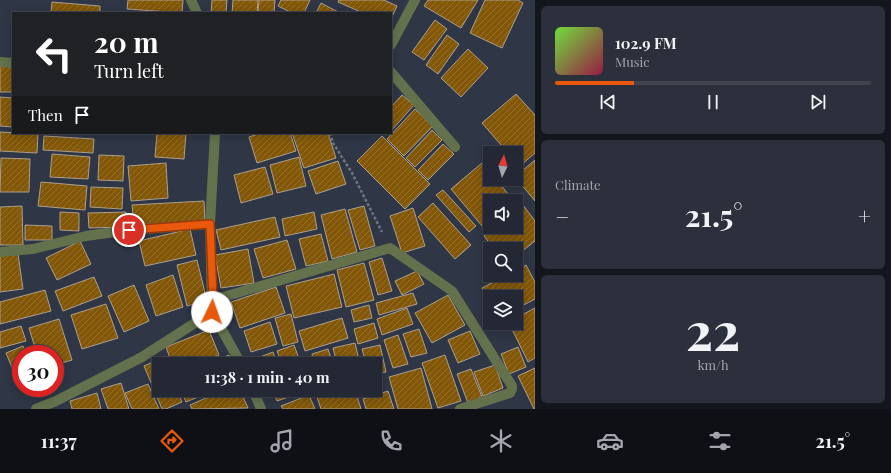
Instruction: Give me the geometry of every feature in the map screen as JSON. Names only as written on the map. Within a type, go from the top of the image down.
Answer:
[{"type":"street","points":[[191,0],[196,12]]},
{"type":"street","points":[[392,43],[415,0]]},
{"type":"street","points":[[0,62],[12,63]]},
{"type":"street","points":[[392,73],[455,147]]},
{"type":"street","points":[[215,134],[210,224],[213,300],[212,312],[237,357]]},
{"type":"street","points":[[0,252],[33,249],[86,236],[129,230],[210,224]]},
{"type":"street","points":[[213,300],[390,248],[452,291],[512,386],[510,393],[460,409]]},
{"type":"street","points":[[36,409],[56,401],[142,357],[212,312]]},
{"type":"street","points":[[256,397],[261,409]]},
{"type":"path","points":[[330,134],[333,143],[352,173],[390,248]]},
{"type":"building","points":[[128,0],[183,0],[182,12],[127,9]]},
{"type":"building","points":[[212,0],[227,0],[226,12],[211,12]]},
{"type":"building","points":[[233,0],[258,0],[257,12],[232,12]]},
{"type":"building","points":[[259,0],[275,0],[274,12],[258,12]]},
{"type":"building","points":[[281,0],[310,0],[304,12],[290,12],[278,6]]},
{"type":"building","points":[[339,0],[384,0],[397,6],[392,17],[392,12],[361,12],[338,2]]},
{"type":"building","points":[[428,0],[478,0],[461,28],[424,6]]},
{"type":"building","points":[[485,0],[518,0],[523,3],[502,48],[470,33]]},
{"type":"building","points":[[52,2],[100,6],[100,12],[51,12]]},
{"type":"building","points":[[321,3],[338,12],[316,12]]},
{"type":"building","points":[[435,20],[447,29],[424,60],[412,52]]},
{"type":"building","points":[[447,35],[459,44],[438,74],[426,65]]},
{"type":"building","points":[[468,49],[488,68],[461,97],[441,78]]},
{"type":"building","points":[[0,64],[12,65],[12,92],[0,92]]},
{"type":"building","points":[[516,94],[535,115],[535,153],[523,163],[523,146],[502,146],[482,123]]},
{"type":"building","points":[[402,95],[414,105],[392,130],[392,106]]},
{"type":"building","points":[[0,97],[12,98],[12,127],[0,126]]},
{"type":"building","points":[[415,109],[433,126],[404,156],[387,139]]},
{"type":"building","points":[[432,130],[442,140],[415,167],[406,158]]},
{"type":"building","points":[[0,132],[12,133],[12,134],[38,134],[37,153],[0,151]]},
{"type":"building","points":[[157,134],[186,134],[184,159],[155,157]]},
{"type":"building","points":[[258,134],[290,134],[296,151],[257,163],[249,137]]},
{"type":"building","points":[[292,134],[328,134],[336,158],[304,168]]},
{"type":"building","points":[[44,136],[94,139],[93,153],[43,150]]},
{"type":"building","points":[[382,136],[430,184],[405,209],[357,161]]},
{"type":"building","points":[[443,144],[454,154],[428,180],[418,170]]},
{"type":"building","points":[[52,154],[90,157],[88,179],[50,177]]},
{"type":"building","points":[[99,155],[124,156],[123,181],[98,180]]},
{"type":"building","points":[[299,157],[306,186],[277,193],[270,165]]},
{"type":"building","points":[[1,158],[30,159],[29,192],[0,192]]},
{"type":"building","points":[[535,160],[535,201],[523,186],[523,170]]},
{"type":"building","points":[[338,161],[346,184],[316,194],[308,171]]},
{"type":"building","points":[[166,163],[168,198],[131,201],[128,166]]},
{"type":"building","points":[[482,163],[483,186],[502,186],[508,194],[483,194],[482,226],[451,189]]},
{"type":"building","points":[[265,167],[273,194],[241,203],[234,175]]},
{"type":"building","points":[[41,182],[87,186],[85,210],[38,206]]},
{"type":"building","points":[[91,187],[123,188],[122,209],[90,207]]},
{"type":"building","points":[[443,190],[476,226],[469,232],[436,195]]},
{"type":"building","points":[[204,201],[205,221],[134,225],[132,205]]},
{"type":"building","points":[[433,203],[471,245],[455,259],[418,217]]},
{"type":"building","points":[[523,205],[535,221],[535,241],[523,250],[523,242],[489,242],[484,236],[487,234],[523,234]]},
{"type":"building","points":[[22,206],[23,245],[0,245],[0,207]]},
{"type":"building","points":[[364,206],[375,246],[360,250],[348,210]]},
{"type":"building","points":[[413,208],[425,246],[402,253],[390,216]]},
{"type":"building","points":[[345,209],[357,252],[332,259],[321,215]]},
{"type":"building","points":[[60,212],[79,213],[79,231],[60,230]]},
{"type":"building","points":[[126,212],[126,227],[89,228],[88,213]]},
{"type":"building","points":[[314,212],[317,229],[285,236],[282,219]]},
{"type":"building","points":[[275,217],[280,237],[221,250],[216,230]]},
{"type":"building","points":[[25,225],[52,226],[52,240],[25,240]]},
{"type":"building","points":[[190,229],[196,255],[145,266],[139,241]]},
{"type":"building","points":[[321,234],[328,261],[306,266],[299,239]]},
{"type":"building","points":[[287,240],[296,269],[263,278],[254,249]]},
{"type":"building","points":[[80,241],[91,264],[57,280],[46,258]]},
{"type":"building","points":[[248,249],[254,283],[221,288],[215,255]]},
{"type":"building","points":[[18,254],[23,289],[0,292],[0,256]]},
{"type":"building","points":[[382,258],[392,291],[378,295],[369,262]]},
{"type":"building","points":[[197,260],[207,301],[187,306],[177,265]]},
{"type":"building","points":[[364,263],[374,300],[346,307],[337,270]]},
{"type":"building","points":[[526,265],[535,282],[535,299],[523,305],[523,290],[483,290],[482,288],[494,282],[523,282],[523,267]]},
{"type":"building","points":[[417,271],[424,284],[402,295],[395,281]]},
{"type":"building","points":[[334,274],[342,307],[294,318],[286,286]]},
{"type":"building","points":[[173,275],[183,307],[156,316],[146,285]]},
{"type":"building","points":[[94,277],[102,296],[63,311],[55,291]]},
{"type":"building","points":[[134,285],[149,321],[124,332],[108,296]]},
{"type":"building","points":[[276,287],[285,313],[240,328],[231,302]]},
{"type":"building","points":[[45,290],[51,311],[0,324],[0,302]]},
{"type":"building","points":[[413,293],[417,304],[379,315],[376,303]]},
{"type":"building","points":[[448,295],[465,325],[432,343],[415,313]]},
{"type":"building","points":[[106,304],[118,338],[82,349],[71,315]]},
{"type":"building","points":[[369,305],[372,318],[354,322],[351,310]]},
{"type":"building","points":[[407,308],[413,324],[382,335],[377,319]]},
{"type":"building","points":[[535,308],[535,358],[528,362],[512,330],[523,330],[523,314]]},
{"type":"building","points":[[291,314],[298,342],[283,346],[275,318]]},
{"type":"building","points":[[342,318],[348,338],[305,351],[299,331]]},
{"type":"building","points":[[59,319],[72,360],[64,362],[64,345],[34,345],[29,328]]},
{"type":"building","points":[[270,322],[277,344],[251,352],[244,331]]},
{"type":"building","points":[[374,323],[378,338],[358,344],[354,329]]},
{"type":"building","points":[[21,326],[26,341],[0,348],[0,332]]},
{"type":"building","points":[[419,329],[427,353],[411,357],[403,334]]},
{"type":"building","points":[[209,330],[219,355],[214,357],[170,357],[166,347]]},
{"type":"building","points":[[470,331],[480,354],[458,363],[448,340]]},
{"type":"building","points":[[398,335],[408,364],[393,368],[384,340]]},
{"type":"building","points":[[355,343],[358,357],[335,357],[333,348]]},
{"type":"building","points":[[294,345],[298,357],[279,357],[277,351]]},
{"type":"building","points":[[380,345],[386,372],[382,373],[382,357],[364,357],[362,349]]},
{"type":"building","points":[[518,347],[526,367],[509,374],[501,354]]},
{"type":"building","points":[[328,349],[331,357],[313,357],[312,354]]},
{"type":"building","points":[[12,351],[12,368],[6,353]]},
{"type":"building","points":[[273,352],[275,357],[260,357]]},
{"type":"building","points":[[445,355],[461,401],[438,408],[422,363]]},
{"type":"building","points":[[152,362],[152,385],[144,366]]},
{"type":"building","points":[[495,365],[503,388],[483,396],[474,372]]},
{"type":"building","points":[[421,368],[432,409],[398,409],[389,377]]},
{"type":"building","points":[[535,368],[535,409],[534,409],[518,376]]},
{"type":"building","points":[[471,369],[482,397],[468,403],[457,374]]},
{"type":"building","points":[[121,383],[129,409],[108,409],[101,389]]},
{"type":"building","points":[[148,384],[152,397],[154,397],[159,409],[132,409],[125,393]]},
{"type":"building","points":[[388,391],[394,409],[366,409],[363,399],[369,397],[382,397],[382,393]]},
{"type":"building","points":[[97,393],[101,409],[72,409],[70,401]]},
{"type":"building","points":[[157,397],[180,397],[182,402],[166,409],[162,409]]},
{"type":"building","points":[[184,397],[198,397],[186,402]]},
{"type":"building","points":[[208,397],[243,397],[248,408],[192,409],[190,405]]},
{"type":"building","points":[[275,397],[289,397],[277,401]]},
{"type":"building","points":[[304,397],[310,397],[315,409],[283,409],[281,406]]},
{"type":"building","points":[[317,397],[357,397],[361,409],[321,409]]},
{"type":"route","points":[[129,230],[210,224],[213,300],[212,312]]}]
